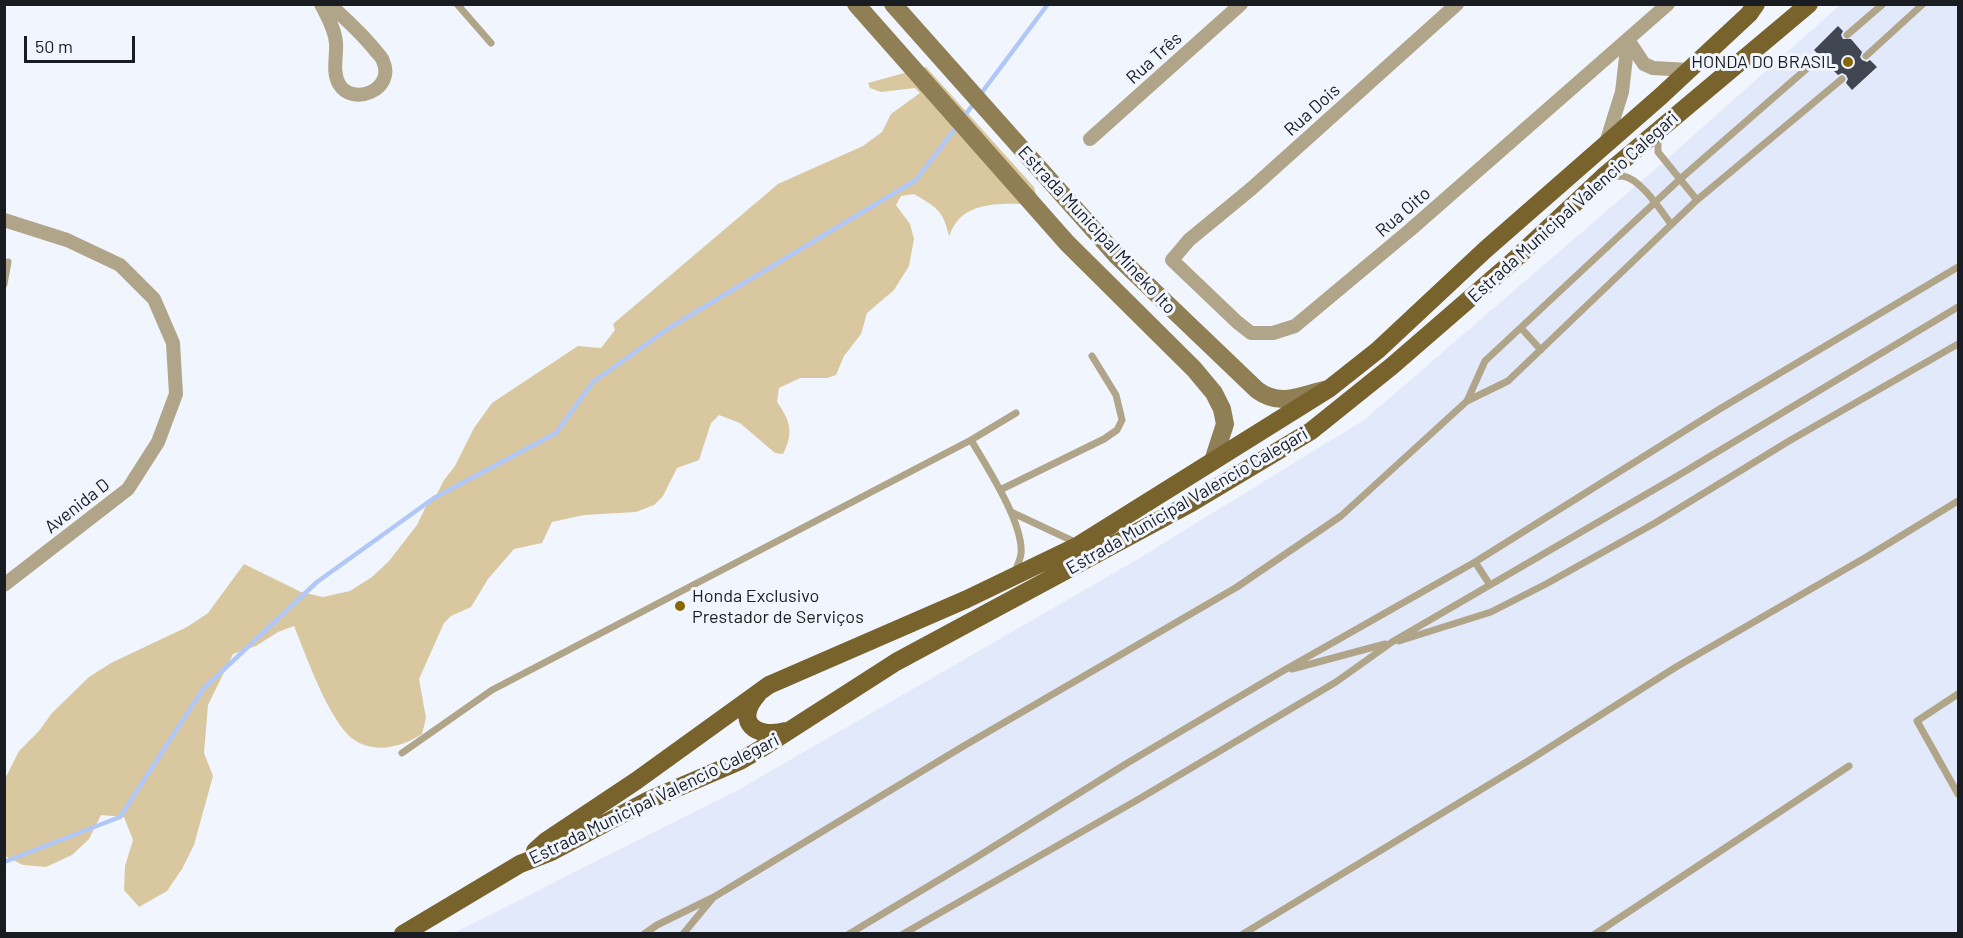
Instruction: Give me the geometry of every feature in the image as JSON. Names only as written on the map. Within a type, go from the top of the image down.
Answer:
[{"type":"main road","name":"Estrada Municipal Valencio Calegari","points":[[520,864],[546,841],[636,781],[769,685],[910,625],[1079,544],[1276,424],[1330,388],[1378,350],[1485,250],[1605,146],[1749,14],[1756,4]]},
{"type":"main road","name":"Estrada Municipal Valencio Calegari","points":[[403,933],[520,864],[551,852],[664,794],[740,761],[795,729],[896,662],[1191,503],[1311,431],[1410,351],[1512,262],[1603,177],[1809,4]]},
{"type":"main road","points":[[769,685],[749,706],[748,722],[754,729],[766,734],[795,729]]},
{"type":"street","points":[[321,4],[332,25],[336,42],[335,62],[339,83],[344,89],[354,93],[371,93],[377,90],[386,73],[383,60],[358,28],[329,4]]},
{"type":"street","name":"Estrada Municipal Mineko Ito","points":[[856,4],[1067,243],[1194,369],[1214,393],[1222,409],[1225,424],[1213,461]]},
{"type":"street","name":"Estrada Municipal Mineko Ito","points":[[893,4],[1117,256],[1257,390],[1266,396],[1284,400],[1330,388]]},
{"type":"street","name":"Rua Três","points":[[1090,139],[1241,4]]},
{"type":"street","name":"Rua Dois","points":[[1189,240],[1251,189],[1457,4]]},
{"type":"street","name":"Rua Oito","points":[[1189,240],[1172,260],[1237,322],[1251,333],[1273,333],[1295,326],[1410,230],[1668,4]]},
{"type":"street","points":[[1628,40],[1644,64],[1653,68],[1689,70]]},
{"type":"street","points":[[1605,146],[1622,92],[1628,40]]},
{"type":"street","name":"Avenida D","points":[[4,220],[67,240],[120,265],[154,299],[173,343],[176,394],[158,442],[128,489],[4,585]]},
{"type":"lane","points":[[457,4],[491,43]]},
{"type":"lane","points":[[1847,35],[1884,4]]},
{"type":"lane","points":[[1866,56],[1923,4]]},
{"type":"lane","points":[[1467,401],[1485,361],[1679,180],[1820,57]]},
{"type":"lane","points":[[644,933],[714,897],[962,747],[1237,587],[1341,516],[1467,401],[1508,381],[1697,200],[1842,79]]},
{"type":"lane","points":[[1659,130],[1658,152],[1697,200]]},
{"type":"lane","points":[[1603,177],[1624,176],[1633,180],[1655,202],[1671,224]]},
{"type":"lane","points":[[4,284],[8,262]]},
{"type":"lane","points":[[849,933],[972,860],[1129,762],[1281,672],[1475,562],[1718,410],[1959,267]]},
{"type":"lane","points":[[903,933],[1139,799],[1326,688],[1392,642],[1674,478],[1959,307]]},
{"type":"lane","points":[[1521,328],[1541,350]]},
{"type":"lane","points":[[1281,672],[1416,637],[1491,612],[1655,523],[1789,441],[1959,344]]},
{"type":"lane","points":[[1000,490],[1104,439],[1117,430],[1122,420],[1116,395],[1092,356]]},
{"type":"lane","points":[[402,753],[492,690],[971,440],[1016,413]]},
{"type":"lane","points":[[971,440],[1018,527],[1021,554],[1014,577]]},
{"type":"lane","points":[[1243,933],[1528,761],[1676,667],[1959,501]]},
{"type":"lane","points":[[1011,512],[1079,544]]},
{"type":"lane","points":[[1475,562],[1490,585]]},
{"type":"lane","points":[[1959,694],[1917,721],[1959,794]]},
{"type":"lane","points":[[1595,933],[1849,766]]},
{"type":"lane","points":[[683,933],[714,897]]},
{"type":"shaded area","points":[[1840,5],[1958,5],[1958,933],[452,934],[738,790],[1133,562],[1364,420],[1675,152]]},
{"type":"shaded area","points":[[926,67],[1034,187],[1038,200],[1033,205],[991,205],[971,211],[956,223],[949,236],[944,220],[933,206],[914,194],[901,196],[896,205],[910,224],[914,239],[909,266],[894,290],[867,313],[861,334],[844,356],[836,375],[827,378],[800,378],[779,388],[777,402],[789,427],[789,440],[783,454],[775,453],[740,423],[719,415],[711,423],[699,460],[677,468],[663,496],[654,505],[636,512],[584,515],[552,522],[542,543],[514,549],[488,579],[471,607],[451,616],[444,623],[419,679],[426,718],[422,734],[399,745],[381,748],[364,745],[346,733],[328,705],[294,626],[278,632],[256,646],[233,654],[208,705],[204,753],[213,776],[194,845],[167,891],[139,907],[124,890],[125,866],[133,840],[124,817],[101,815],[89,839],[72,855],[46,867],[23,865],[5,856],[4,781],[19,751],[39,731],[52,713],[89,677],[111,663],[187,627],[208,613],[244,564],[301,592],[323,597],[350,591],[372,577],[389,561],[417,525],[427,504],[435,498],[444,480],[455,466],[474,428],[492,403],[578,346],[601,348],[615,330],[613,324],[778,184],[863,146],[882,132],[891,114],[920,93],[915,88],[881,92],[870,88],[868,83]]},
{"type":"building","name":"HONDA DO BRASIL","points":[[1838,26],[1843,31],[1841,35],[1843,39],[1851,39],[1862,52],[1860,57],[1862,60],[1867,62],[1870,60],[1877,67],[1852,90],[1846,83],[1848,79],[1846,75],[1842,73],[1838,75],[1824,61],[1826,57],[1824,53],[1817,53],[1814,50]]},
{"type":"waterway","points":[[980,95],[1048,4]]},
{"type":"waterway","points":[[962,119],[975,102]]},
{"type":"waterway","points":[[4,862],[120,817],[203,689],[317,582],[434,498],[556,433],[593,382],[669,328],[916,180],[957,126]]},
{"type":"place","name":"HONDA DO BRASIL","points":[[1848,62]]},
{"type":"place","name":"Honda Exclusivo Prestador de Serviços","points":[[680,606]]}]
